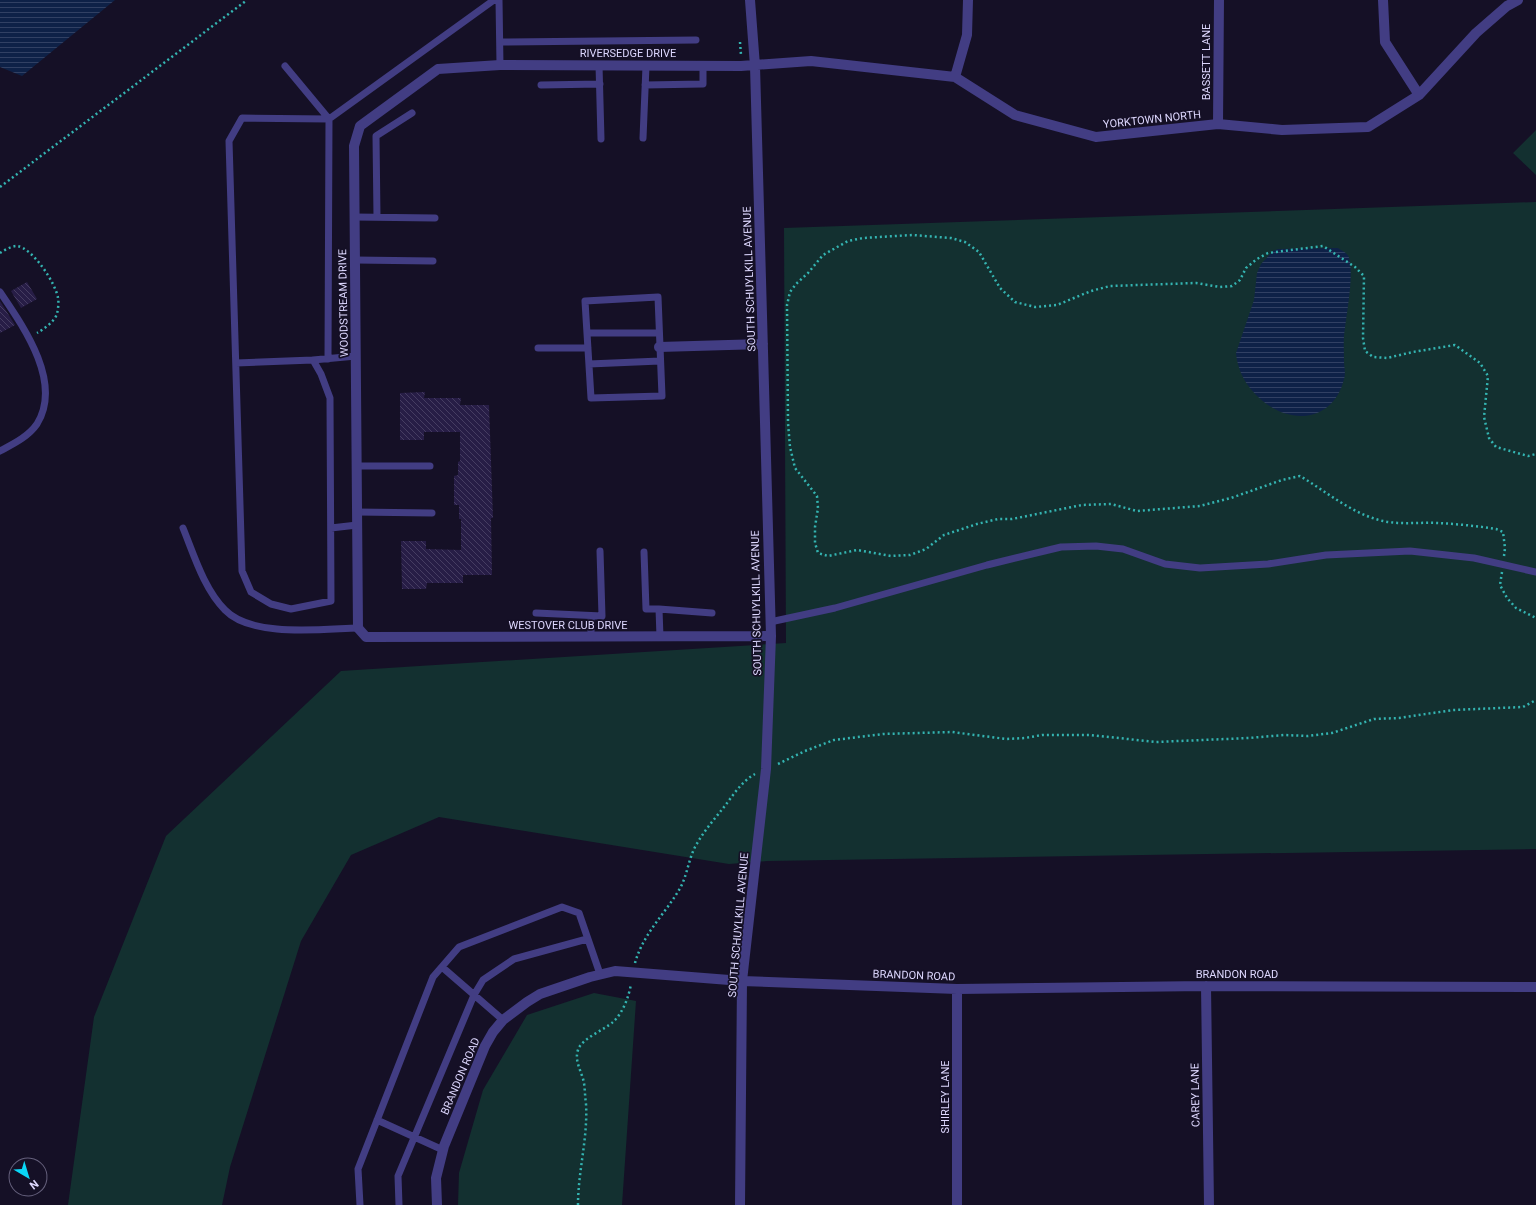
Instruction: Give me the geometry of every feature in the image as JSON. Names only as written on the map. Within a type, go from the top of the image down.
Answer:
[{"type":"street","name":"SOUTH SCHUYLKILL AVENUE","points":[[740,1205],[742,981],[766,769],[771,636],[755,66],[750,0]]},
{"type":"street","points":[[955,77],[967,35],[968,0]]},
{"type":"street","name":"BASSETT LANE","points":[[1218,124],[1219,0]]},
{"type":"street","points":[[1383,0],[1385,42],[1419,95]]},
{"type":"street","name":"YORKTOWN NORTH","points":[[755,66],[810,61],[955,77],[1015,115],[1096,137],[1218,124],[1282,130],[1368,127],[1419,95],[1476,33],[1507,6],[1518,0]]},
{"type":"street","name":"RIVERSEDGE DRIVE","points":[[500,65],[755,66]]},
{"type":"street","name":"WOODSTREAM DRIVE","points":[[358,628],[354,146],[360,126],[438,69],[500,65]]},
{"type":"street","points":[[659,348],[762,344]]},
{"type":"street","name":"WESTOVER CLUB DRIVE","points":[[358,628],[366,638],[771,636]]},
{"type":"street","name":"BRANDON ROAD","points":[[437,1205],[436,1178],[443,1150],[485,1046],[493,1032],[503,1020],[540,994],[600,974],[615,971],[742,981],[957,988],[1206,986],[1536,987]]},
{"type":"street","name":"CAREY LANE","points":[[1206,986],[1209,1205]]},
{"type":"street","name":"SHIRLEY LANE","points":[[957,988],[957,1205]]},
{"type":"lane","points":[[313,360],[321,374],[330,398],[331,601],[291,609],[271,604],[251,592],[242,571],[229,141],[242,118],[329,119],[494,0]]},
{"type":"lane","points":[[499,0],[500,65]]},
{"type":"lane","points":[[500,42],[696,40]]},
{"type":"lane","points":[[599,65],[601,139]]},
{"type":"lane","points":[[285,66],[329,119],[328,359]]},
{"type":"lane","points":[[643,138],[646,66]]},
{"type":"lane","points":[[645,85],[703,84],[703,66]]},
{"type":"lane","points":[[541,85],[600,84]]},
{"type":"lane","points":[[377,217],[376,136],[412,114]]},
{"type":"lane","points":[[354,216],[434,218]]},
{"type":"lane","points":[[355,260],[433,261]]},
{"type":"lane","points":[[0,292],[29,339],[41,366],[45,396],[43,409],[37,424],[17,442],[0,450]]},
{"type":"lane","points":[[658,297],[662,396],[591,398],[587,333],[585,301],[658,297]]},
{"type":"lane","points":[[587,333],[659,333]]},
{"type":"lane","points":[[538,348],[588,348]]},
{"type":"lane","points":[[236,363],[313,360],[356,356]]},
{"type":"lane","points":[[589,364],[660,361]]},
{"type":"lane","points":[[357,466],[430,466]]},
{"type":"lane","points":[[357,512],[432,513]]},
{"type":"lane","points":[[331,528],[357,525]]},
{"type":"lane","points":[[183,528],[203,576],[215,598],[226,611],[245,622],[259,628],[281,630],[358,628]]},
{"type":"lane","points":[[770,622],[835,608],[987,565],[1061,547],[1096,546],[1123,549],[1164,564],[1200,568],[1268,564],[1326,555],[1410,550],[1474,558],[1536,572]]},
{"type":"lane","points":[[536,613],[602,616],[600,551]]},
{"type":"lane","points":[[644,552],[646,609],[712,613]]},
{"type":"lane","points":[[660,609],[660,637]]},
{"type":"lane","points":[[591,616],[592,637]]},
{"type":"lane","points":[[360,1205],[358,1169],[433,977],[459,947],[562,907],[579,913],[600,974]]},
{"type":"lane","points":[[398,1205],[398,1176],[413,1136],[474,995],[483,980],[514,959],[587,939]]},
{"type":"lane","points":[[442,967],[503,1020]]},
{"type":"lane","points":[[377,1120],[443,1150]]},
{"type":"path","points":[[0,187],[247,0]]},
{"type":"path","points":[[1536,454],[1528,456],[1496,447],[1489,438],[1484,417],[1488,376],[1480,363],[1456,345],[1412,352],[1387,358],[1372,357],[1365,351],[1363,338],[1364,276],[1355,267],[1323,246],[1268,253],[1257,259],[1246,268],[1240,280],[1232,286],[1220,287],[1196,283],[1110,286],[1091,291],[1057,305],[1036,307],[1015,302],[1000,288],[979,252],[965,242],[951,238],[912,235],[863,238],[848,242],[823,255],[790,292],[787,304],[788,423],[790,447],[795,468],[817,496],[818,508],[815,527],[815,544],[818,553],[828,556],[857,550],[891,556],[910,555],[926,549],[944,535],[998,518],[1012,519],[1082,505],[1111,504],[1137,511],[1200,506],[1231,498],[1282,480],[1300,476],[1338,501],[1363,514],[1383,521],[1407,524],[1437,523],[1496,529],[1502,532],[1504,548],[1500,585],[1507,598],[1516,608],[1536,618]]},
{"type":"path","points":[[0,253],[18,246],[32,255],[51,279],[58,298],[56,316],[41,331],[29,339]]},
{"type":"path","points":[[578,1205],[578,1192],[585,1136],[586,1107],[584,1083],[577,1062],[578,1050],[583,1042],[614,1021],[624,1006],[631,986],[635,961],[641,946],[652,927],[680,888],[695,848],[705,831],[742,784],[753,775],[805,750],[834,740],[883,734],[952,732],[1006,739],[1042,735],[1075,735],[1156,742],[1284,735],[1308,736],[1332,733],[1374,719],[1399,718],[1453,710],[1523,707],[1536,700]]},
{"type":"green space","points":[[1536,130],[1536,175],[1513,153]]},
{"type":"green space","points":[[1536,202],[1536,849],[767,861],[729,864],[439,817],[351,855],[301,941],[230,1167],[222,1205],[68,1205],[94,1017],[166,836],[341,671],[786,643],[784,228]]},
{"type":"green space","points":[[594,993],[636,1001],[622,1205],[458,1205],[459,1173],[483,1090],[527,1015]]},
{"type":"water","points":[[0,0],[115,0],[22,76],[0,67]]},
{"type":"water","points":[[1338,248],[1348,256],[1351,273],[1344,336],[1344,379],[1333,402],[1324,409],[1314,414],[1303,416],[1291,415],[1268,405],[1250,389],[1242,376],[1237,361],[1236,353],[1254,300],[1257,273],[1261,264],[1273,251],[1278,249]]},
{"type":"building","points":[[27,282],[37,299],[21,308],[11,291]]},
{"type":"building","points":[[0,301],[15,325],[0,333]]},
{"type":"building","points":[[425,392],[424,398],[461,398],[460,405],[489,405],[493,518],[491,518],[492,575],[463,575],[463,583],[427,583],[426,589],[402,589],[401,541],[426,541],[426,549],[461,550],[461,519],[459,519],[459,505],[454,505],[454,476],[458,475],[458,462],[460,461],[460,432],[424,432],[424,440],[400,440],[400,393]]}]
